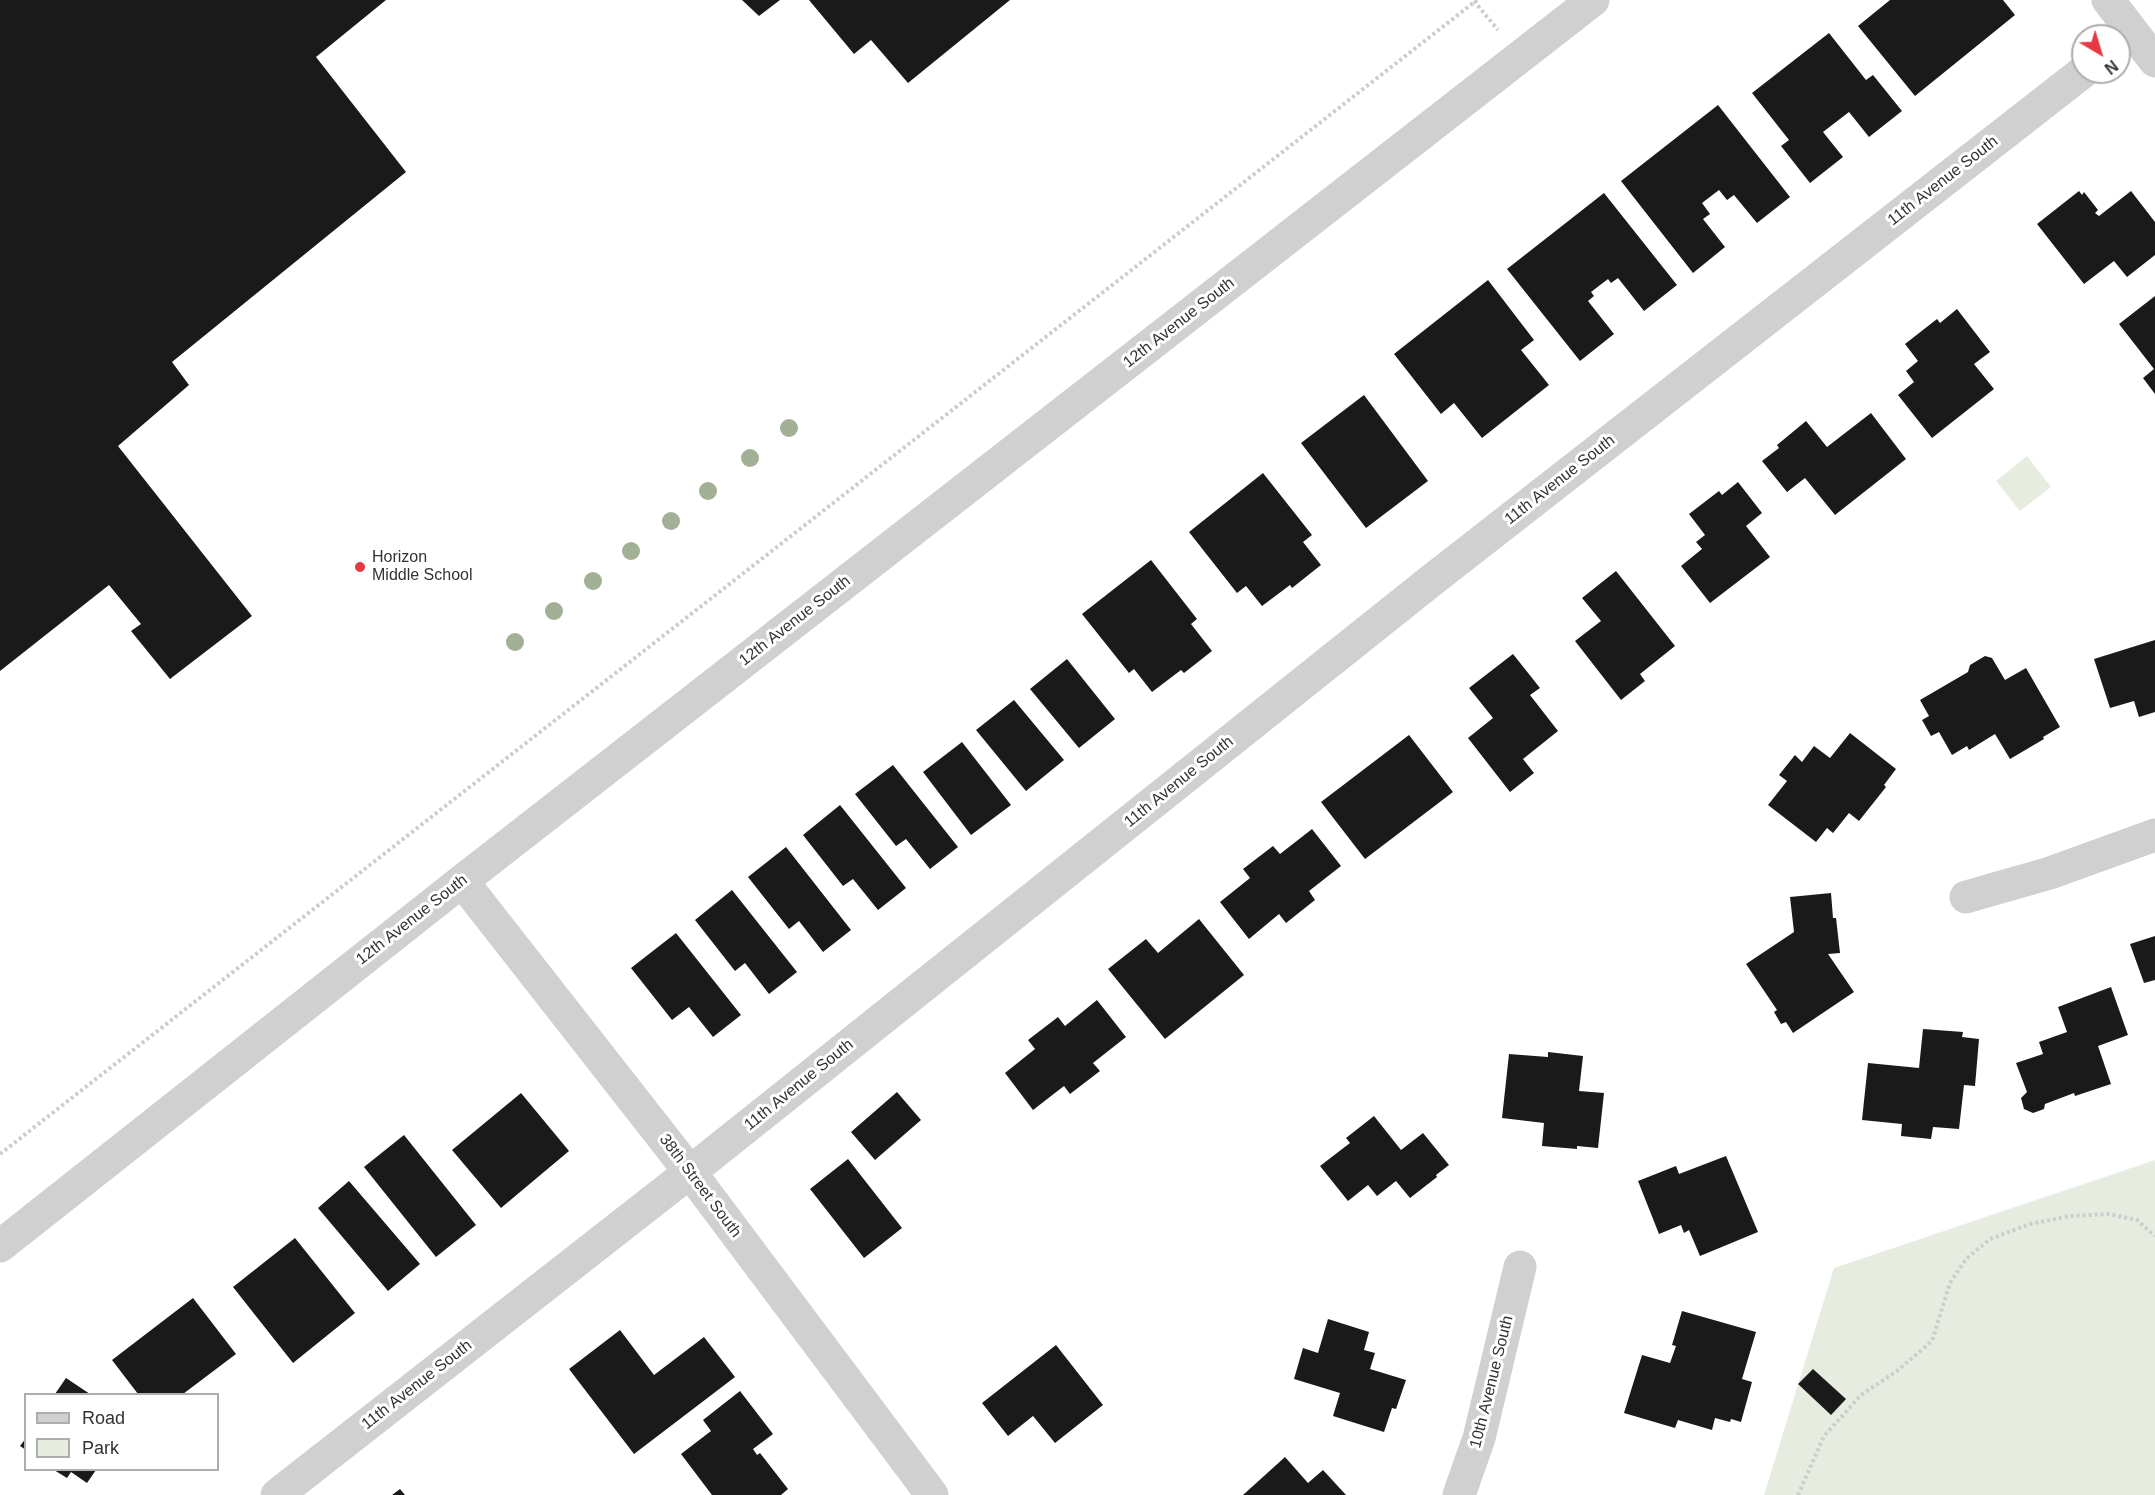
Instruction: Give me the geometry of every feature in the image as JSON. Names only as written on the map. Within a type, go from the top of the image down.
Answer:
[{"type":"street","name":"12th Avenue South","points":[[0,1246],[462,881],[1593,0]]},
{"type":"street","points":[[2108,0],[2119,24]]},
{"type":"street","points":[[2131,42],[2155,61]]},
{"type":"street","name":"11th Avenue South","points":[[277,1495],[690,1172],[1442,573],[2071,81]]},
{"type":"street","points":[[1966,897],[2050,873],[2155,835]]},
{"type":"street","name":"38th Street South","points":[[462,881],[690,1172],[932,1495]]},
{"type":"street","name":"10th Avenue South","points":[[1459,1495],[1479,1438],[1520,1267]]},
{"type":"path","points":[[0,1154],[1477,0]]},
{"type":"path","points":[[1798,1495],[1824,1436],[1861,1395],[1897,1371],[1932,1341],[1950,1283],[1966,1259],[1990,1239],[2030,1224],[2070,1216],[2109,1214],[2138,1220],[2155,1236]]},
{"type":"green space","points":[[2027,456],[2051,487],[2020,511],[1996,481]]},
{"type":"green space","points":[[2155,1160],[2155,1495],[1764,1495],[1834,1268]]},
{"type":"building","points":[[0,0],[386,0],[316,57],[406,172],[172,362],[189,385],[118,446],[252,616],[170,679],[131,631],[141,624],[109,585],[0,671]]},
{"type":"building","points":[[742,0],[780,0],[759,16]]},
{"type":"building","points":[[809,0],[1010,0],[908,83],[871,40],[854,54]]},
{"type":"building","points":[[1890,0],[2003,0],[2015,15],[1915,96],[1858,26]]},
{"type":"building","points":[[1829,33],[1866,80],[1873,75],[1902,111],[1869,137],[1849,112],[1823,132],[1843,157],[1810,183],[1781,146],[1789,140],[1752,93]]},
{"type":"building","points":[[1718,105],[1790,197],[1757,223],[1734,195],[1727,200],[1719,190],[1702,203],[1710,214],[1703,219],[1725,247],[1693,273],[1621,181]]},
{"type":"building","points":[[2079,191],[2082,195],[2084,192],[2098,210],[2095,213],[2099,216],[2131,191],[2155,222],[2155,255],[2127,277],[2114,261],[2084,284],[2037,224]]},
{"type":"building","points":[[1604,193],[1677,285],[1644,311],[1618,278],[1611,283],[1608,279],[1591,292],[1594,296],[1588,301],[1614,334],[1580,361],[1507,269]]},
{"type":"building","points":[[1488,280],[1534,340],[1521,350],[1549,385],[1482,438],[1454,403],[1441,414],[1394,354]]},
{"type":"building","points":[[2155,296],[2155,394],[2143,378],[2154,369],[2119,324]]},
{"type":"building","points":[[1957,309],[1990,352],[1974,364],[1994,389],[1932,438],[1898,395],[1914,382],[1906,371],[1918,361],[1905,344],[1937,319],[1940,323]]},
{"type":"building","points":[[1364,395],[1428,481],[1366,528],[1301,443]]},
{"type":"building","points":[[1871,413],[1906,459],[1835,515],[1805,478],[1787,492],[1762,461],[1779,448],[1777,445],[1806,421],[1827,447]]},
{"type":"building","points":[[1263,473],[1312,535],[1303,542],[1321,565],[1292,588],[1290,585],[1262,606],[1246,586],[1237,593],[1189,532]]},
{"type":"building","points":[[1738,482],[1762,513],[1746,526],[1770,557],[1710,603],[1681,566],[1702,549],[1696,542],[1705,535],[1689,514],[1719,491],[1722,495]]},
{"type":"building","points":[[1151,560],[1197,619],[1191,624],[1212,651],[1184,673],[1181,670],[1152,692],[1134,669],[1129,673],[1082,614]]},
{"type":"building","points":[[1616,571],[1675,646],[1640,674],[1645,681],[1621,700],[1575,641],[1601,621],[1582,598]]},
{"type":"building","points":[[2155,640],[2155,712],[2139,717],[2134,701],[2110,708],[2094,659]]},
{"type":"building","points":[[1513,654],[1540,688],[1530,695],[1558,731],[1523,759],[1534,773],[1510,792],[1468,738],[1493,718],[1469,688]]},
{"type":"building","points":[[1985,656],[1992,658],[2005,680],[2026,668],[2060,727],[2010,759],[1995,734],[1969,750],[1967,746],[1952,755],[1939,732],[1931,736],[1922,720],[1929,716],[1920,700],[1968,672],[1970,665]]},
{"type":"building","points":[[1067,659],[1115,719],[1079,748],[1030,689]]},
{"type":"building","points":[[1014,700],[1064,760],[1026,791],[976,730]]},
{"type":"building","points":[[1850,733],[1896,769],[1884,785],[1886,787],[1859,821],[1849,813],[1833,833],[1827,828],[1816,842],[1768,805],[1787,781],[1779,775],[1795,755],[1802,762],[1814,746],[1830,758]]},
{"type":"building","points":[[1409,735],[1453,792],[1365,859],[1321,802]]},
{"type":"building","points":[[962,742],[1011,805],[971,835],[923,772]]},
{"type":"building","points":[[893,765],[958,847],[930,869],[906,839],[896,846],[855,794]]},
{"type":"building","points":[[840,805],[906,888],[878,910],[853,879],[843,886],[803,835]]},
{"type":"building","points":[[1312,829],[1341,866],[1309,891],[1315,900],[1286,923],[1279,914],[1249,939],[1220,902],[1250,878],[1243,869],[1273,846],[1280,854]]},
{"type":"building","points":[[786,847],[851,930],[823,952],[799,921],[789,929],[748,877]]},
{"type":"building","points":[[732,890],[797,972],[769,994],[745,963],[735,971],[695,920]]},
{"type":"building","points":[[1831,893],[1840,953],[1828,954],[1854,992],[1793,1033],[1786,1022],[1781,1024],[1774,1012],[1777,1010],[1746,964],[1794,932],[1790,897]]},
{"type":"building","points":[[1199,919],[1244,975],[1165,1039],[1108,969],[1146,939],[1158,953]]},
{"type":"building","points":[[676,933],[741,1015],[713,1037],[689,1007],[672,1020],[631,968]]},
{"type":"building","points":[[2155,936],[2155,980],[2144,983],[2130,944]]},
{"type":"building","points":[[2111,987],[2128,1035],[2098,1046],[2111,1084],[2075,1096],[2074,1093],[2045,1104],[2044,1109],[2033,1113],[2024,1109],[2021,1098],[2027,1092],[2016,1063],[2043,1054],[2039,1042],[2067,1032],[2058,1007]]},
{"type":"building","points":[[1097,1000],[1126,1037],[1093,1063],[1100,1071],[1070,1094],[1064,1086],[1033,1110],[1005,1073],[1035,1049],[1028,1040],[1058,1017],[1065,1026]]},
{"type":"building","points":[[1923,1029],[1963,1032],[1962,1037],[1979,1039],[1975,1086],[1964,1085],[1959,1129],[1933,1127],[1931,1139],[1901,1136],[1902,1124],[1862,1120],[1868,1063],[1919,1068]]},
{"type":"building","points":[[1548,1052],[1583,1056],[1579,1091],[1604,1093],[1598,1148],[1542,1146],[1544,1123],[1502,1118],[1509,1054],[1548,1057]]},
{"type":"building","points":[[897,1092],[921,1120],[875,1160],[851,1132]]},
{"type":"building","points":[[521,1093],[569,1151],[501,1208],[452,1150]]},
{"type":"building","points":[[1374,1116],[1401,1150],[1423,1133],[1449,1165],[1410,1198],[1396,1181],[1377,1196],[1368,1185],[1348,1201],[1320,1166],[1350,1143],[1346,1138]]},
{"type":"building","points":[[404,1135],[476,1225],[436,1257],[364,1167]]},
{"type":"building","points":[[1726,1156],[1758,1232],[1700,1256],[1689,1230],[1684,1233],[1681,1225],[1659,1234],[1638,1181],[1676,1166],[1679,1174]]},
{"type":"building","points":[[848,1159],[902,1228],[864,1258],[810,1189]]},
{"type":"building","points":[[349,1181],[420,1264],[388,1291],[318,1208]]},
{"type":"building","points":[[295,1238],[355,1313],[293,1363],[233,1287]]},
{"type":"building","points":[[193,1298],[236,1354],[184,1393],[137,1393],[112,1360]]},
{"type":"building","points":[[1682,1311],[1756,1332],[1742,1379],[1752,1382],[1741,1422],[1715,1418],[1712,1430],[1678,1420],[1675,1428],[1624,1413],[1642,1355],[1670,1363],[1676,1346],[1672,1345]]},
{"type":"building","points":[[1328,1319],[1369,1332],[1364,1350],[1375,1353],[1370,1369],[1406,1380],[1396,1409],[1392,1408],[1384,1432],[1333,1416],[1340,1393],[1294,1379],[1303,1348],[1318,1353]]},
{"type":"building","points":[[620,1330],[654,1375],[704,1337],[735,1377],[634,1454],[569,1369]]},
{"type":"building","points":[[1056,1345],[1103,1405],[1055,1443],[1033,1416],[1008,1436],[982,1403]]},
{"type":"building","points":[[1813,1369],[1846,1399],[1831,1415],[1798,1384]]},
{"type":"building","points":[[66,1378],[88,1393],[56,1393]]},
{"type":"building","points":[[740,1391],[773,1434],[753,1449],[757,1455],[760,1453],[788,1489],[781,1495],[712,1495],[681,1454],[711,1431],[703,1420]]},
{"type":"building","points":[[1285,1457],[1308,1483],[1323,1470],[1346,1495],[1243,1495]]},
{"type":"building","points":[[56,1471],[95,1471],[87,1483],[71,1472],[67,1478]]},
{"type":"building","points":[[400,1489],[405,1495],[392,1495]]},
{"type":"place","name":"Horizon Middle School","points":[[360,567]]}]
